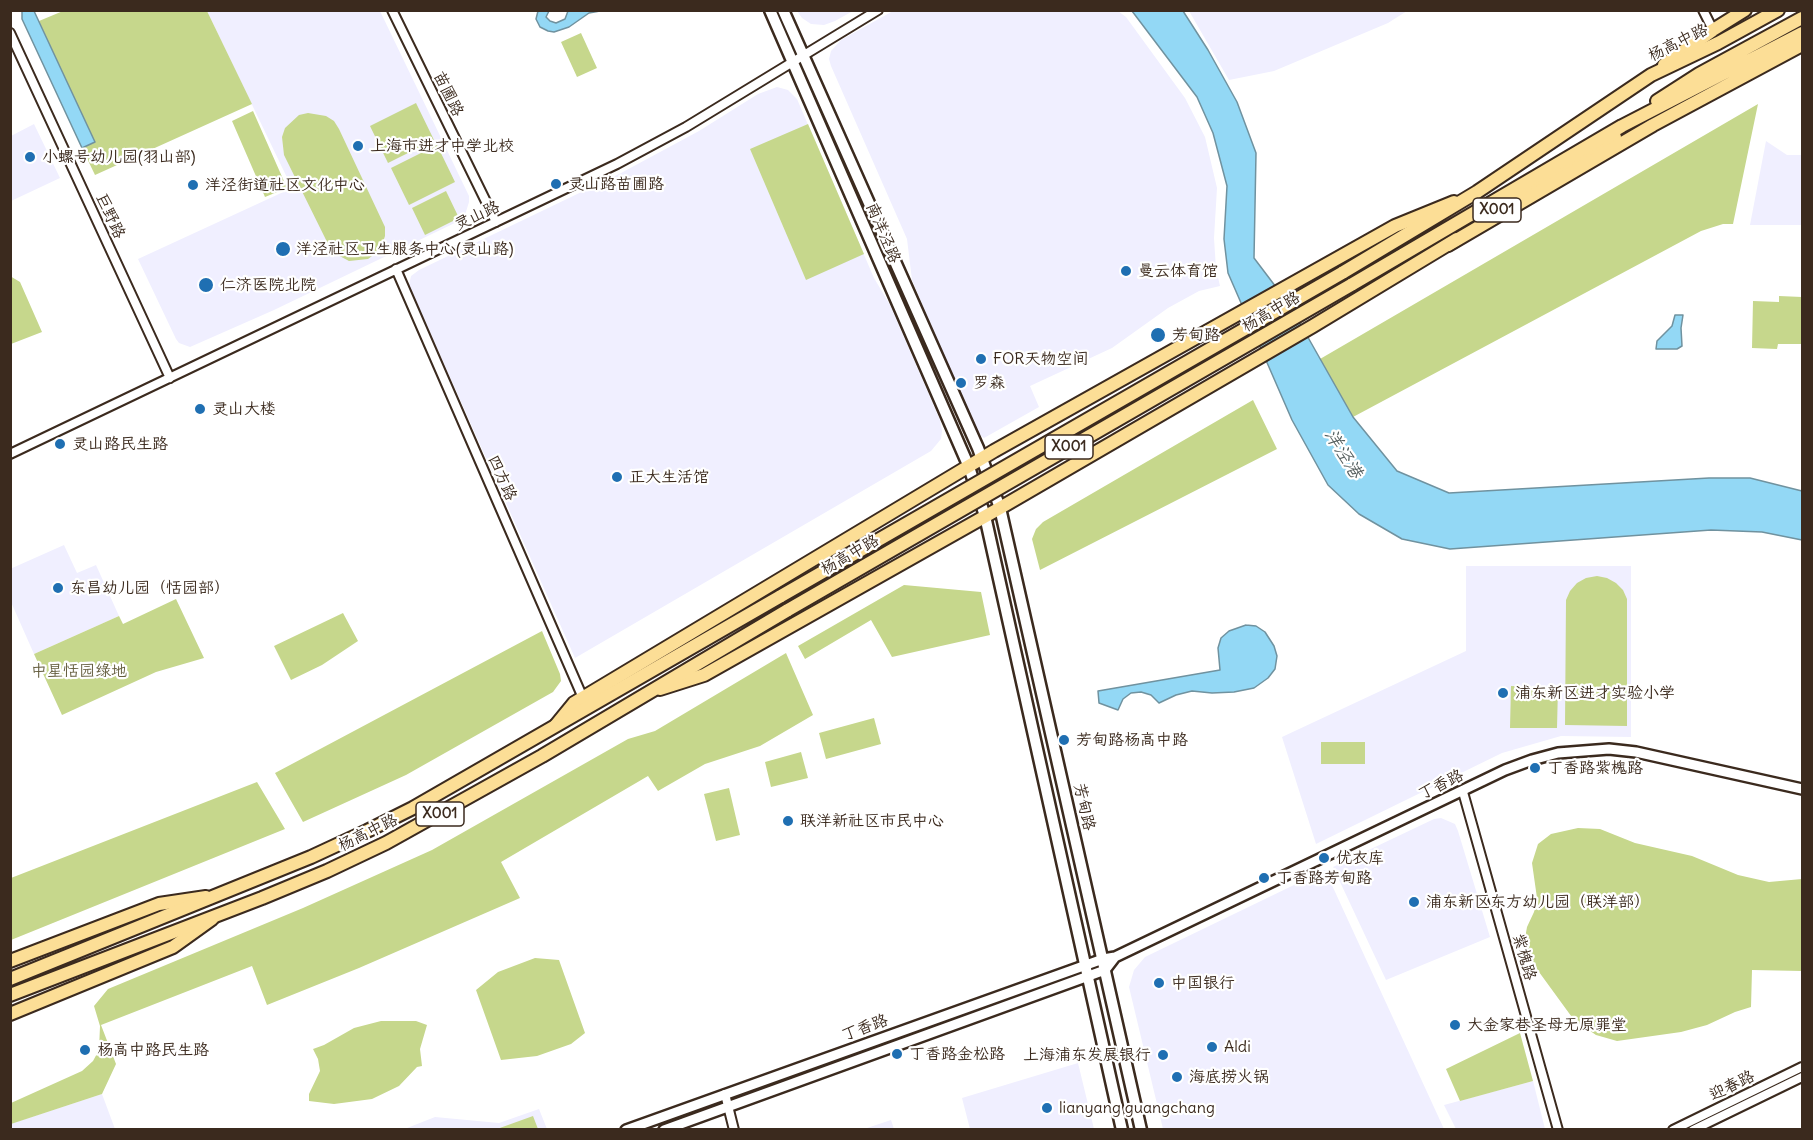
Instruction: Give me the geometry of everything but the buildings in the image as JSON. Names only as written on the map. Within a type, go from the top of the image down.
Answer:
[{"type":"main road","name":"南洋泾路","points":[[770,10],[969,467]]},
{"type":"main road","name":"南洋泾路","points":[[783,10],[982,458]]},
{"type":"main road","points":[[1651,75],[1745,10]]},
{"type":"main road","name":"杨高中路","points":[[10,979],[311,857],[386,822],[552,729],[1342,273],[1477,192],[1651,75],[1718,43],[1778,10]]},
{"type":"main road","points":[[1622,126],[1699,74],[1803,18]]},
{"type":"main road","name":"杨高中路","points":[[10,995],[327,871],[386,843],[522,767],[1622,126],[1803,33]]},
{"type":"main road","points":[[1448,245],[1653,125],[1803,45]]},
{"type":"main road","name":"杨高中路","points":[[980,519],[1448,245],[1516,197],[1683,95]]},
{"type":"main road","name":"杨高中路","points":[[552,729],[574,703],[982,458],[1395,226],[1477,192]]},
{"type":"main road","name":"芳甸路","points":[[982,458],[1000,508],[1141,1130]]},
{"type":"main road","name":"芳甸路","points":[[969,467],[1122,1130]]},
{"type":"main road","name":"X001","points":[[647,694],[704,675],[980,519]]},
{"type":"main road","name":"杨高中路","points":[[10,961],[159,904],[219,894]]},
{"type":"main road","name":"X001","points":[[10,1014],[173,947],[222,913]]},
{"type":"street","name":"苗圃路","points":[[392,10],[496,222]]},
{"type":"street","name":"灵山路","points":[[10,454],[652,146],[878,10]]},
{"type":"street","points":[[1702,10],[1713,30]]},
{"type":"street","name":"巨野路","points":[[10,33],[170,378]]},
{"type":"street","name":"四方路","points":[[396,269],[583,698]]},
{"type":"street","name":"丁香路","points":[[664,1130],[1086,971],[1103,959],[1115,957],[1505,770],[1532,760],[1575,750],[1609,749],[1636,752],[1803,789]]},
{"type":"street","name":"紫槐路","points":[[1463,792],[1558,1130]]},
{"type":"street","name":"丁香路","points":[[626,1130],[1086,971],[1105,970],[1115,957]]},
{"type":"street","name":"迎春路","points":[[1673,1130],[1803,1067]]},
{"type":"street","name":"迎春路","points":[[1693,1130],[1803,1077]]},
{"type":"street","points":[[725,1094],[734,1130]]},
{"type":"shaded area","name":"上海市进才中学北校","points":[[207,11],[380,11],[469,196],[469,202],[461,220],[274,310],[190,347],[179,343],[176,339],[138,259],[292,188]]},
{"type":"shaded area","points":[[797,11],[853,11],[824,25],[811,24]]},
{"type":"shaded area","points":[[893,11],[1118,11],[1126,17],[1185,98],[1205,137],[1217,188],[1214,238],[1216,269],[1220,286],[1199,291],[1168,308],[1112,348],[1030,386],[1039,407],[984,438],[977,433],[912,280],[907,239],[829,59],[831,51],[841,40]]},
{"type":"shaded area","points":[[1189,11],[1407,11],[1388,23],[1274,71],[1229,80]]},
{"type":"shaded area","points":[[777,87],[788,90],[797,99],[874,278],[890,305],[940,420],[941,439],[931,451],[575,658],[409,285],[411,276],[419,270],[621,173],[699,131],[758,94]]},
{"type":"shaded area","name":"小螺号幼儿园(羽山部)","points":[[34,124],[60,178],[11,201],[11,136]]},
{"type":"shaded area","points":[[1766,141],[1787,155],[1802,155],[1802,225],[1750,225]]},
{"type":"shaded area","name":"东昌幼儿园（恬园部）","points":[[64,545],[77,573],[96,565],[119,616],[34,654],[11,602],[10,569]]},
{"type":"shaded area","name":"浦东新区进才实验小学","points":[[1466,566],[1631,566],[1631,737],[1561,736],[1502,753],[1316,844],[1282,737],[1466,651]]},
{"type":"shaded area","name":"浦东新区东方幼儿园（联洋部）","points":[[1441,818],[1455,824],[1458,831],[1490,937],[1386,980],[1333,867],[1434,819]]},
{"type":"shaded area","points":[[1325,870],[1444,1129],[1163,1129],[1129,987],[1134,970],[1145,957]]},
{"type":"shaded area","points":[[1078,1063],[1094,1129],[970,1129],[962,1098]]},
{"type":"shaded area","points":[[1533,1081],[1545,1129],[1456,1129],[1444,1105]]},
{"type":"shaded area","points":[[102,1094],[115,1129],[11,1129],[10,1124]]},
{"type":"shaded area","points":[[539,1109],[547,1129],[402,1130],[435,1117],[499,1123]]},
{"type":"shaded area","points":[[891,1120],[894,1129],[864,1129]]},
{"type":"green space","points":[[63,11],[207,11],[252,104],[95,175],[82,148],[94,142],[39,21]]},
{"type":"green space","points":[[581,33],[597,68],[577,77],[561,42]]},
{"type":"green space","points":[[416,103],[434,140],[388,163],[370,126]]},
{"type":"green space","points":[[1758,104],[1733,224],[1723,224],[1701,231],[1353,417],[1320,359]]},
{"type":"green space","points":[[253,111],[287,188],[265,197],[232,121]]},
{"type":"green space","points":[[308,113],[326,116],[334,121],[385,227],[382,245],[368,259],[349,261],[332,252],[284,155],[282,137],[285,128],[299,115]]},
{"type":"green space","points":[[808,124],[864,254],[806,280],[750,149]]},
{"type":"green space","points":[[437,145],[455,182],[409,205],[391,168]]},
{"type":"green space","points":[[446,191],[459,218],[425,235],[412,208]]},
{"type":"green space","points":[[10,276],[20,282],[42,332],[11,344]]},
{"type":"green space","points":[[1779,296],[1802,297],[1802,344],[1778,344],[1777,349],[1752,348],[1753,301],[1779,302]]},
{"type":"green space","points":[[1253,400],[1277,449],[1040,570],[1032,539],[1036,529],[1043,522]]},
{"type":"green space","points":[[1597,576],[1616,583],[1623,590],[1627,599],[1627,726],[1565,725],[1566,600],[1577,583]]},
{"type":"green space","points":[[904,585],[981,592],[990,635],[892,657],[871,620],[805,659],[798,646]]},
{"type":"green space","name":"中星恬园绿地","points":[[176,599],[204,658],[156,672],[62,715],[34,654],[119,616],[123,624]]},
{"type":"green space","points":[[343,613],[358,641],[322,665],[291,680],[274,646]]},
{"type":"green space","points":[[542,631],[560,674],[561,681],[553,692],[406,775],[303,822],[275,773]]},
{"type":"green space","points":[[786,653],[813,715],[760,746],[705,764],[658,791],[648,776],[501,862],[520,898],[267,1005],[252,966],[101,1025],[116,1064],[102,1094],[11,1124],[11,1103],[82,1071],[93,1061],[99,1050],[100,1026],[94,1006],[108,989],[303,908],[432,850],[628,739],[655,731]]},
{"type":"green space","points":[[1511,686],[1558,687],[1557,728],[1510,728]]},
{"type":"green space","points":[[874,718],[881,744],[826,759],[819,733]]},
{"type":"green space","points":[[1321,742],[1365,742],[1365,764],[1321,764]]},
{"type":"green space","points":[[801,752],[808,778],[771,787],[765,762]]},
{"type":"green space","points":[[257,782],[285,829],[11,940],[11,878]]},
{"type":"green space","points":[[729,788],[740,835],[716,841],[704,794]]},
{"type":"green space","points":[[1578,828],[1600,829],[1635,843],[1692,856],[1738,875],[1769,882],[1802,879],[1802,971],[1752,970],[1751,1007],[1707,1025],[1681,1032],[1617,1041],[1596,1035],[1574,1020],[1531,961],[1524,944],[1537,898],[1532,863],[1538,844],[1551,834]]},
{"type":"green space","points":[[535,958],[559,960],[585,1033],[571,1044],[537,1056],[501,1060],[476,990],[498,972]]},
{"type":"green space","points":[[381,1021],[416,1021],[427,1025],[420,1049],[422,1066],[417,1067],[399,1086],[372,1099],[334,1104],[309,1101],[309,1094],[320,1071],[313,1049],[354,1028]]},
{"type":"green space","points":[[1520,1033],[1533,1081],[1460,1101],[1446,1069]]},
{"type":"green space","points":[[533,1116],[538,1129],[497,1129]]},
{"type":"water","points":[[22,11],[34,11],[95,142],[82,148],[22,19]]},
{"type":"water","points":[[538,11],[549,11],[546,17],[556,23],[565,19],[568,11],[600,11],[589,13],[569,27],[554,32],[540,27],[536,19]]},
{"type":"water","name":"洋泾港","points":[[1132,11],[1183,11],[1208,50],[1237,102],[1256,153],[1254,258],[1301,325],[1353,417],[1397,471],[1449,493],[1709,478],[1750,478],[1802,491],[1802,540],[1762,532],[1711,530],[1450,549],[1402,539],[1359,514],[1328,485],[1292,420],[1228,273],[1224,239],[1227,186],[1213,133],[1197,97]]},
{"type":"water","points":[[1675,315],[1683,315],[1682,346],[1677,349],[1656,349],[1657,341],[1672,326]]},
{"type":"water","points":[[1246,625],[1256,626],[1265,632],[1277,656],[1275,669],[1268,678],[1254,688],[1234,692],[1192,691],[1159,703],[1151,695],[1141,692],[1131,693],[1123,699],[1118,710],[1099,703],[1098,691],[1220,670],[1218,648],[1221,638],[1229,631]]},
{"type":"place","name":"上海市进才中学北校","points":[[358,146]]},
{"type":"place","name":"小螺号幼儿园(羽山部)","points":[[30,157]]},
{"type":"place","name":"灵山路苗圃路","points":[[556,184]]},
{"type":"place","name":"洋泾街道社区文化中心","points":[[193,185]]},
{"type":"place","name":"洋泾社区卫生服务中心(灵山路)","points":[[283,249]]},
{"type":"place","name":"曼云体育馆","points":[[1126,271]]},
{"type":"place","name":"仁济医院北院","points":[[206,285]]},
{"type":"place","name":"芳甸路","points":[[1158,335]]},
{"type":"place","name":"FOR天物空间","points":[[981,359]]},
{"type":"place","name":"罗森","points":[[961,383]]},
{"type":"place","name":"灵山大楼","points":[[200,409]]},
{"type":"place","name":"灵山路民生路","points":[[60,444]]},
{"type":"place","name":"正大生活馆","points":[[617,477]]},
{"type":"place","name":"东昌幼儿园（恬园部）","points":[[58,588]]},
{"type":"place","name":"浦东新区进才实验小学","points":[[1503,693]]},
{"type":"place","name":"芳甸路杨高中路","points":[[1064,740]]},
{"type":"place","name":"丁香路紫槐路","points":[[1535,768]]},
{"type":"place","name":"联洋新社区市民中心","points":[[788,821]]},
{"type":"place","name":"优衣库","points":[[1324,858]]},
{"type":"place","name":"丁香路芳甸路","points":[[1264,878]]},
{"type":"place","name":"浦东新区东方幼儿园（联洋部）","points":[[1414,902]]},
{"type":"place","name":"中国银行","points":[[1159,983]]},
{"type":"place","name":"大金家巷圣母无原罪堂","points":[[1455,1025]]},
{"type":"place","name":"Aldi","points":[[1212,1047]]},
{"type":"place","name":"杨高中路民生路","points":[[85,1050]]},
{"type":"place","name":"丁香路金松路","points":[[897,1054]]},
{"type":"place","name":"上海浦东发展银行","points":[[1163,1055]]},
{"type":"place","name":"海底捞火锅","points":[[1177,1077]]},
{"type":"place","name":"lianyang guangchang","points":[[1047,1108]]}]
